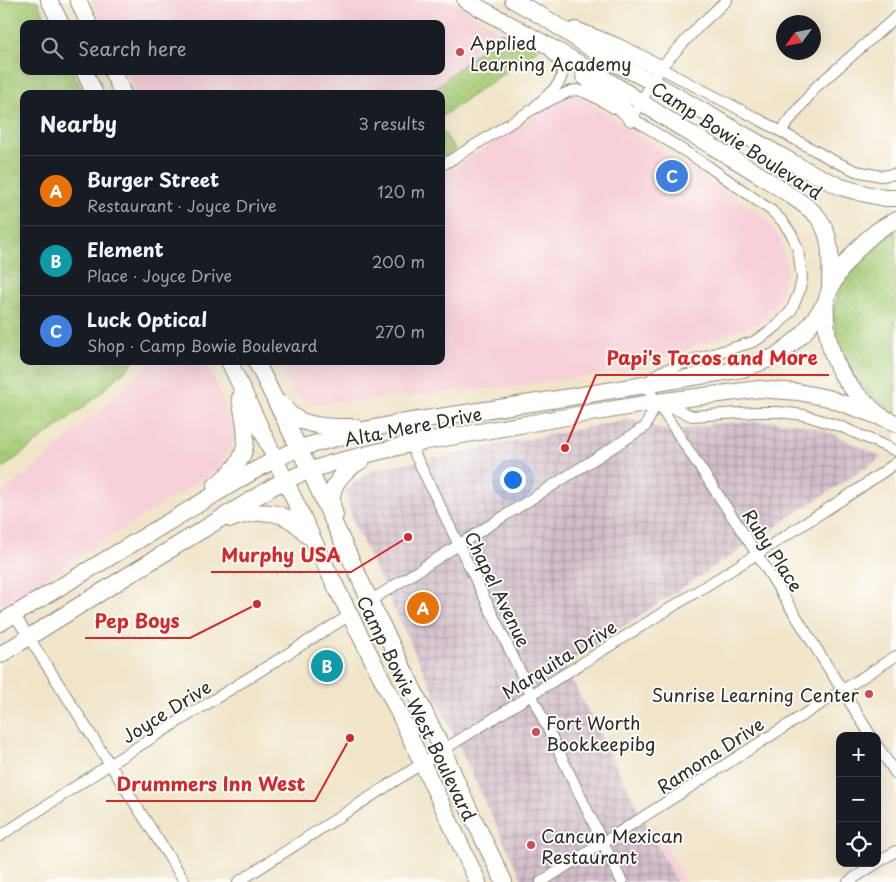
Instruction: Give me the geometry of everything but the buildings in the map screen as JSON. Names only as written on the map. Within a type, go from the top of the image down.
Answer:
[{"type":"main road","points":[[49,0],[59,20]]},
{"type":"main road","points":[[78,0],[87,20]]},
{"type":"main road","name":"Camp Bowie Boulevard","points":[[465,0],[607,80],[773,184],[817,216],[828,236],[830,246],[828,341],[842,376],[855,394],[880,417]]},
{"type":"main road","name":"Camp Bowie Boulevard","points":[[514,0],[607,58],[814,175],[841,187],[885,198],[896,198]]},
{"type":"main road","points":[[547,19],[616,46],[660,68]]},
{"type":"main road","points":[[542,42],[617,103],[632,118]]},
{"type":"main road","points":[[86,75],[93,90]]},
{"type":"main road","points":[[114,75],[121,90]]},
{"type":"main road","name":"Alta Mere Drive","points":[[7,618],[193,507],[276,459],[299,448],[399,423],[743,369],[774,357],[803,334],[828,296],[847,261],[862,244],[878,230],[896,220]]},
{"type":"main road","name":"Camp Bowie West Boulevard","points":[[231,365],[478,882]]},
{"type":"main road","name":"Camp Bowie West Boulevard","points":[[258,365],[310,471],[366,594],[443,750],[504,882]]},
{"type":"main road","points":[[193,507],[236,466],[242,456],[246,432],[239,395],[241,386]]},
{"type":"main road","points":[[268,386],[290,414],[301,421],[332,427],[385,426]]},
{"type":"main road","name":"Alta Mere Drive","points":[[0,655],[285,480],[332,463],[377,451],[657,402],[759,389],[821,396],[896,423]]},
{"type":"main road","points":[[366,594],[333,510],[332,498],[338,481],[346,470],[377,451]]},
{"type":"main road","points":[[206,528],[251,513],[265,512],[283,515],[297,524],[306,534],[327,569]]},
{"type":"street","points":[[632,118],[660,68],[700,24],[727,0]]},
{"type":"street","points":[[781,131],[816,87],[896,17]]},
{"type":"street","points":[[533,109],[555,88],[563,74],[562,67],[542,42]]},
{"type":"street","name":"Camp Bowie Boulevard","points":[[660,68],[856,171],[881,176],[896,174]]},
{"type":"street","points":[[445,164],[533,109],[556,97],[576,90],[632,118],[708,166],[772,211],[783,222],[792,235],[798,249],[801,265],[802,279],[791,311],[777,326],[752,342],[660,372],[645,384]]},
{"type":"street","name":"Ruby Place","points":[[645,384],[757,554],[869,732]]},
{"type":"street","points":[[366,594],[458,544],[645,427],[657,402],[692,416],[756,412],[804,415],[842,427],[896,451]]},
{"type":"street","name":"Chapel Avenue","points":[[410,444],[622,882]]},
{"type":"street","name":"Marquita Drive","points":[[238,882],[443,750],[757,554],[896,463]]},
{"type":"street","name":"Joyce Drive","points":[[0,836],[110,764],[350,615]]},
{"type":"street","points":[[7,618],[28,637],[185,882]]},
{"type":"street","name":"Ramona Drive","points":[[541,882],[896,656]]},
{"type":"street","points":[[881,751],[896,774]]},
{"type":"street","points":[[881,860],[896,851]]},
{"type":"street","points":[[848,882],[871,867]]},
{"type":"shaded area","name":"Applied Learning Academy","points":[[92,0],[447,0],[502,32],[433,90],[135,90],[128,75],[445,75],[445,20],[101,20]]},
{"type":"shaded area","points":[[573,93],[763,216],[781,240],[787,271],[780,299],[756,324],[632,370],[519,386],[318,404],[294,394],[279,365],[445,365],[445,173]]},
{"type":"shaded area","points":[[149,365],[209,365],[236,436],[219,468],[0,606],[0,495],[51,454]]},
{"type":"shaded area","points":[[631,419],[669,432],[720,423],[775,421],[798,424],[824,430],[882,457],[564,665],[676,882],[523,882],[351,517],[346,491],[362,476],[376,469]]},
{"type":"shaded area","points":[[656,823],[685,882],[631,882],[616,850]]},
{"type":"green space","points":[[0,0],[37,0],[46,20],[20,20],[20,75],[74,75],[82,90],[20,90],[20,365],[131,365],[94,399],[0,470]]},
{"type":"green space","points":[[502,32],[539,49],[445,114],[445,90],[433,90]]},
{"type":"green space","points":[[445,135],[455,149],[445,155]]},
{"type":"green space","points":[[896,227],[896,415],[878,405],[855,377],[840,345],[833,314],[842,285],[853,264],[876,240]]},
{"type":"place","name":"Applied Learning Academy","points":[[460,52]]},
{"type":"place","name":"Luck Optical","points":[[672,176]]},
{"type":"place","name":"Papi's Tacos and More","points":[[565,448]]},
{"type":"place","name":"Murphy USA","points":[[408,537]]},
{"type":"place","name":"Pep Boys","points":[[257,604]]},
{"type":"place","name":"Burger Street","points":[[423,608]]},
{"type":"place","name":"Element","points":[[327,666]]},
{"type":"place","name":"Sunrise Learning Center","points":[[869,694]]},
{"type":"place","name":"Fort Worth Bookkeepibg","points":[[536,732]]},
{"type":"place","name":"Drummers Inn West","points":[[350,738]]},
{"type":"place","name":"Cancun Mexican Restaurant","points":[[531,845]]}]
